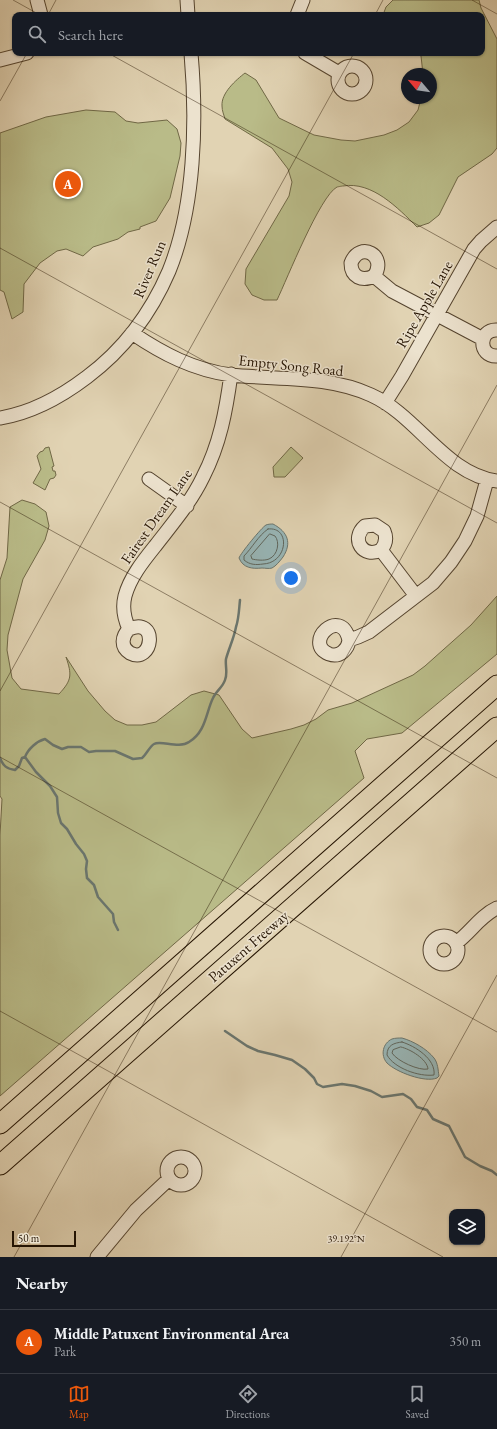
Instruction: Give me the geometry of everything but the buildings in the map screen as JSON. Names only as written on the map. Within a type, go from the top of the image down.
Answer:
[{"type":"highway","name":"Patuxent Freeway","points":[[0,1124],[497,685]]},
{"type":"highway","name":"Patuxent Freeway","points":[[0,1165],[497,727]]},
{"type":"street","points":[[37,0],[40,12]]},
{"type":"street","points":[[186,0],[188,12]]},
{"type":"street","points":[[298,12],[303,0]]},
{"type":"street","points":[[0,60],[15,56]]},
{"type":"street","name":"River Run","points":[[0,418],[23,412],[62,394],[78,384],[113,355],[132,334],[149,308],[169,270],[174,255],[183,219],[188,190],[192,155],[194,86],[191,56]]},
{"type":"street","points":[[310,56],[339,73]]},
{"type":"street","name":"Ripe Apple Lane","points":[[385,402],[437,315],[474,249],[497,227]]},
{"type":"street","points":[[374,276],[392,291],[482,339]]},
{"type":"street","points":[[497,330],[490,331],[482,339],[482,346],[488,355],[497,356]]},
{"type":"street","name":"Empty Song Road","points":[[132,334],[179,361],[209,370],[231,374],[328,382],[351,388],[372,396],[385,402],[458,465],[467,471],[492,480]]},
{"type":"street","name":"Fairest Dream Lane","points":[[129,629],[123,613],[125,595],[137,570],[186,506],[204,475],[217,444],[225,413],[231,374]]},
{"type":"street","points":[[148,479],[186,506]]},
{"type":"street","points":[[349,640],[369,632],[434,583],[458,552],[477,516],[492,480]]},
{"type":"street","points":[[381,550],[416,596]]},
{"type":"street","points":[[456,943],[464,937],[480,920],[497,908]]},
{"type":"street","points":[[97,1257],[136,1210],[169,1179]]},
{"type":"green space","points":[[393,0],[479,0],[483,12],[384,12],[386,7]]},
{"type":"green space","points":[[485,16],[497,39],[497,148],[492,154],[458,177],[439,215],[429,223],[417,227],[393,204],[374,192],[354,186],[337,187],[330,194],[313,221],[277,300],[264,300],[252,295],[245,284],[246,269],[289,196],[292,182],[288,169],[272,148],[225,119],[222,101],[226,92],[234,83],[245,73],[256,80],[279,118],[314,135],[341,140],[355,141],[384,135],[397,130],[409,122],[418,110],[420,104],[437,104],[437,68],[422,68],[421,56],[485,56]]},
{"type":"green space","points":[[86,110],[115,112],[126,121],[138,123],[167,120],[177,129],[181,143],[180,156],[170,198],[156,221],[140,227],[140,229],[128,232],[118,239],[93,247],[83,256],[66,249],[57,251],[40,263],[24,284],[23,312],[12,319],[4,292],[0,290],[0,133],[46,117]]},
{"type":"green space","points":[[49,447],[54,466],[52,467],[53,471],[55,471],[56,475],[54,478],[50,479],[45,490],[33,483],[41,469],[37,456],[45,448]]},
{"type":"green space","points":[[291,447],[303,458],[285,477],[274,477],[273,467]]},
{"type":"green space","points":[[22,500],[35,504],[46,512],[49,526],[45,540],[23,579],[8,635],[7,650],[12,678],[21,689],[59,694],[69,681],[70,677],[66,657],[88,691],[105,711],[115,720],[127,725],[142,725],[156,722],[191,695],[204,691],[219,695],[242,729],[252,738],[304,725],[316,719],[328,710],[352,703],[413,675],[471,625],[497,596],[497,654],[402,733],[367,739],[355,751],[364,778],[0,1096],[0,835],[2,799],[0,796],[0,580],[7,558],[10,507]]},
{"type":"water","points":[[273,524],[285,534],[287,538],[288,543],[283,557],[271,568],[255,568],[245,566],[239,558],[240,556],[264,527]]},
{"type":"water","points":[[402,1038],[420,1046],[434,1058],[438,1069],[439,1076],[437,1078],[425,1079],[411,1076],[397,1070],[387,1063],[383,1053],[386,1043],[392,1039]]},
{"type":"waterway","points":[[25,757],[33,746],[45,739],[62,749],[68,747],[81,747],[89,752],[115,751],[133,759],[142,758],[154,744],[161,743],[180,745],[185,744],[195,738],[205,722],[213,698],[223,685],[226,678],[226,659],[237,624],[240,600]]},
{"type":"waterway","points":[[0,758],[6,767],[15,770],[19,766],[22,758],[25,757],[36,772],[50,786],[57,797],[58,813],[61,823],[67,829],[84,854],[87,861],[87,878],[94,885],[98,897],[113,914],[114,922],[118,930]]},
{"type":"waterway","points":[[225,1031],[247,1046],[258,1051],[292,1060],[305,1069],[314,1078],[317,1084],[323,1087],[342,1084],[355,1086],[371,1091],[382,1097],[403,1094],[411,1099],[417,1107],[427,1110],[433,1119],[449,1126],[465,1157],[497,1175]]},
{"type":"place","name":"Middle Patuxent Environmental Area","points":[[68,184]]}]
